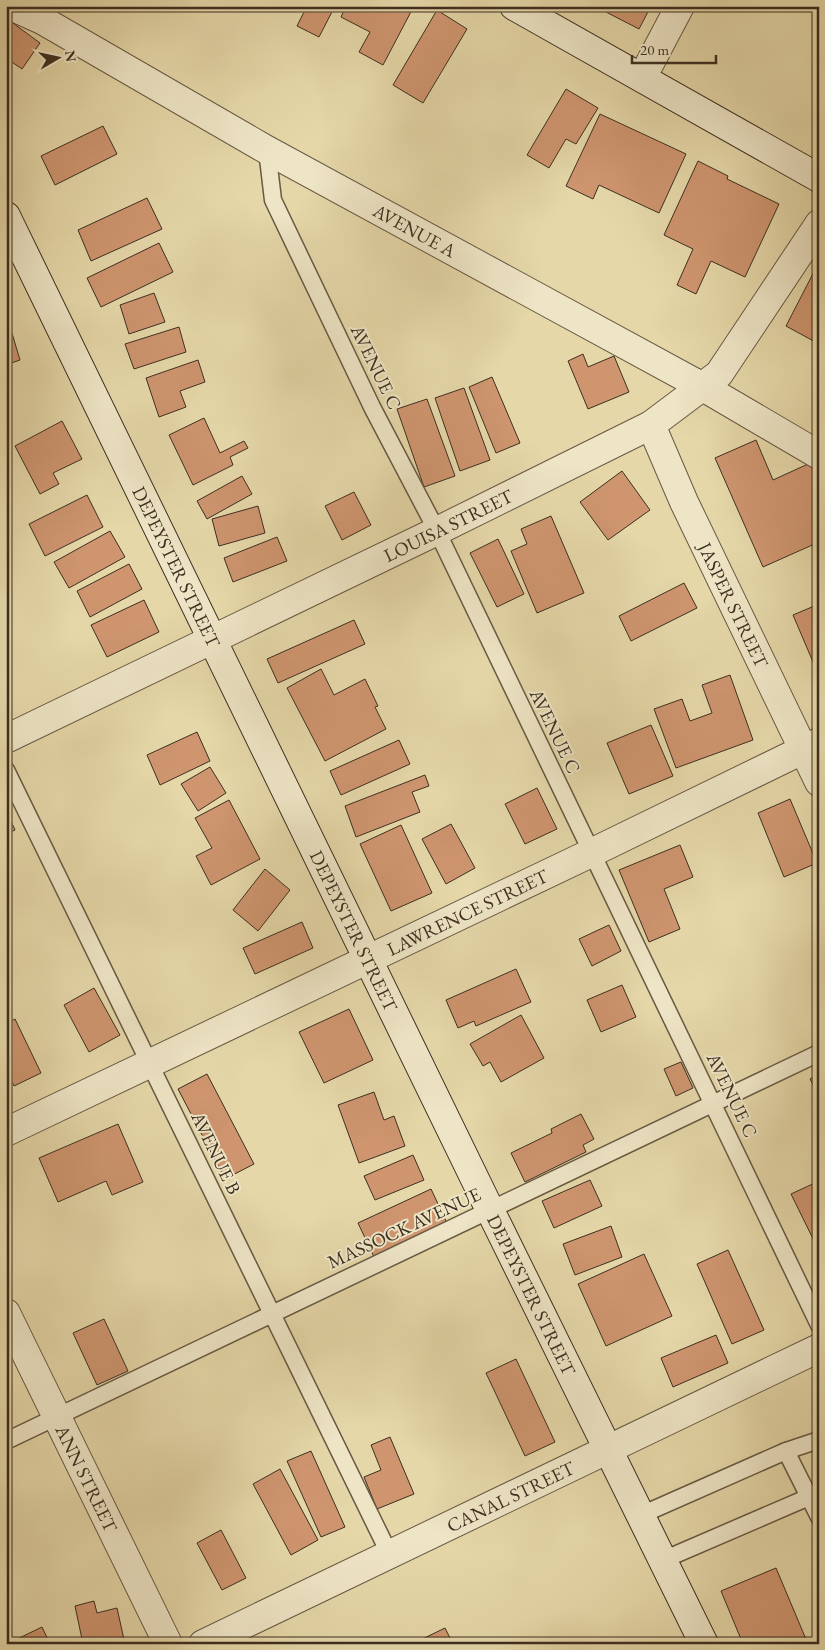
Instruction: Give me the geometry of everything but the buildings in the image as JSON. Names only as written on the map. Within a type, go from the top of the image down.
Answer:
[{"type":"street","name":"AVENUE A","points":[[11,6],[42,20],[267,150],[703,387],[819,455]]},
{"type":"street","points":[[514,6],[819,178]]},
{"type":"street","points":[[642,78],[680,6]]},
{"type":"street","name":"DEPEYSTER STREET","points":[[6,216],[490,1210],[704,1644]]},
{"type":"street","name":"LOUISA STREET","points":[[6,739],[214,640],[651,425],[719,374],[819,224]]},
{"type":"street","name":"JASPER STREET","points":[[651,425],[684,502],[811,745],[819,782]]},
{"type":"street","name":"LAWRENCE STREET","points":[[6,1132],[591,853],[811,745]]},
{"type":"street","name":"ANN STREET","points":[[6,1313],[168,1644]]},
{"type":"street","name":"CANAL STREET","points":[[203,1644],[819,1348]]},
{"type":"lane","name":"AVENUE C","points":[[267,150],[273,200],[372,407],[437,531],[819,1326]]},
{"type":"lane","name":"AVENUE B","points":[[6,770],[389,1553]]},
{"type":"lane","name":"MASSOCK AVENUE","points":[[6,1442],[272,1313],[819,1053]]},
{"type":"lane","points":[[641,1516],[786,1451],[819,1440]]},
{"type":"lane","points":[[786,1451],[814,1496],[819,1517]]},
{"type":"lane","points":[[663,1560],[814,1496]]}]
